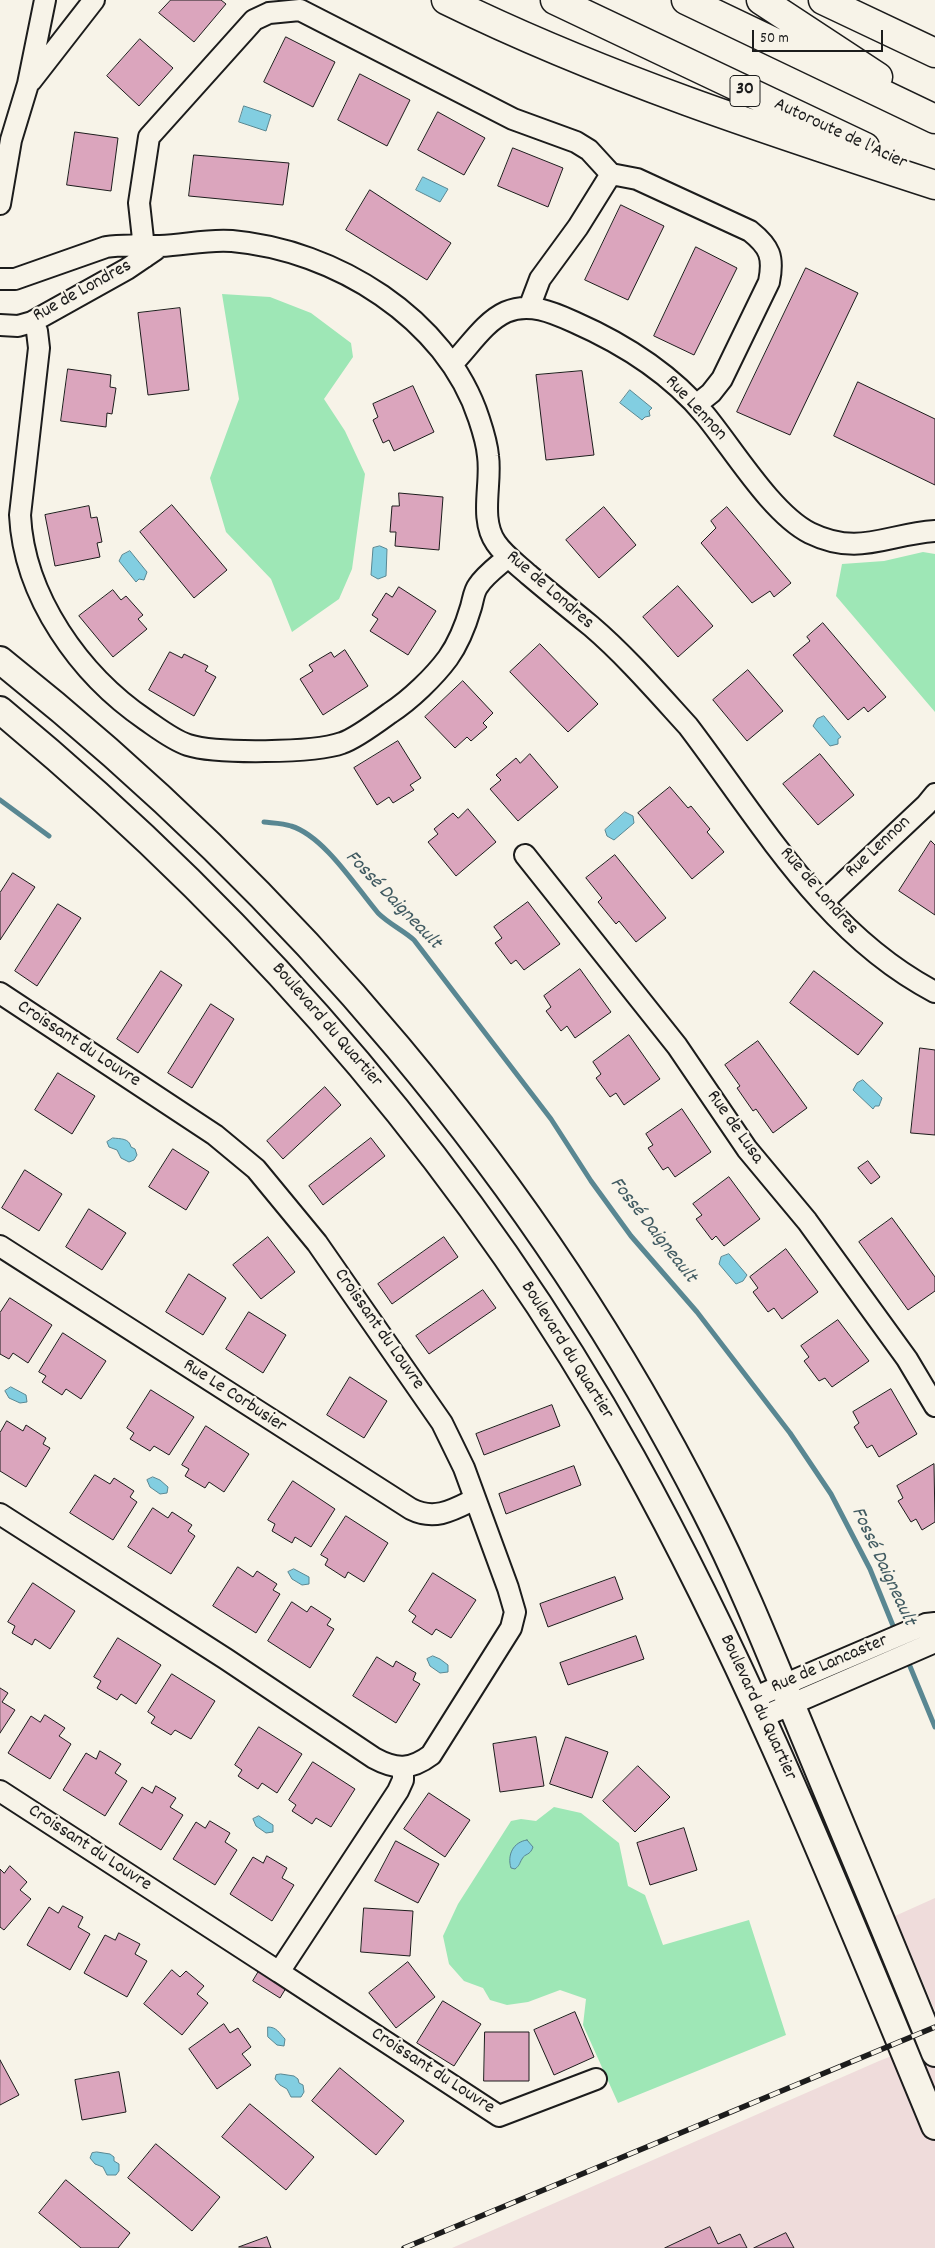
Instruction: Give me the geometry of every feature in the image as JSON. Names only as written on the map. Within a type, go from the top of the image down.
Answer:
[{"type":"highway","points":[[446,0],[566,54],[730,118],[935,185]]},
{"type":"highway","name":"Autoroute de l'Acier","points":[[555,0],[935,181]]},
{"type":"highway","points":[[686,0],[935,117]]},
{"type":"highway","points":[[761,0],[935,117]]},
{"type":"highway","points":[[823,0],[935,53]]},
{"type":"main road","name":"Boulevard du Quartier","points":[[0,660],[131,770],[239,873],[357,1000],[454,1118],[537,1232],[590,1311],[642,1396],[716,1533],[750,1605],[935,2053]]},
{"type":"main road","name":"Boulevard du Quartier","points":[[0,710],[143,834],[242,932],[350,1053],[446,1172],[539,1305],[608,1417],[682,1550],[758,1708],[825,1860],[935,2126]]},
{"type":"street","points":[[0,204],[6,139],[28,84],[45,0]]},
{"type":"street","points":[[28,84],[94,0]]},
{"type":"street","points":[[149,249],[139,204],[150,137],[254,20],[269,13],[300,10],[513,119],[576,142],[590,150],[610,174],[636,179],[750,232],[763,241],[770,254],[772,266],[769,282],[722,379],[711,393],[696,405]]},
{"type":"street","points":[[529,308],[540,278],[578,227],[610,174]]},
{"type":"street","name":"Rue de Londres","points":[[0,279],[16,279],[28,276],[106,247],[118,245],[149,249],[202,240],[233,241],[280,250],[317,261],[344,274],[389,301],[425,333],[452,364],[470,394],[488,456],[490,482],[487,518],[496,542],[508,557],[592,628],[668,704],[703,746],[801,877],[843,924],[888,964],[935,992]]},
{"type":"street","name":"Rue de Londres","points":[[0,326],[18,326],[32,322],[149,249]]},
{"type":"street","name":"Rue Lennon","points":[[452,364],[493,319],[519,307],[540,308],[562,316],[634,352],[665,376],[696,405],[788,518],[809,533],[834,543],[858,545],[881,542],[915,532],[935,531]]},
{"type":"street","points":[[32,322],[37,331],[40,348],[20,515],[21,539],[30,570],[37,588],[61,632],[98,679],[132,710],[177,740],[191,746],[235,750],[310,748],[343,743],[408,700],[448,658],[466,622],[478,586],[508,557]]},
{"type":"street","name":"Rue Lennon","points":[[823,902],[926,805],[935,794]]},
{"type":"street","name":"Rue de Lusa","points":[[525,855],[677,1046],[747,1149],[807,1221],[932,1393]]},
{"type":"street","name":"Croissant du Louvre","points":[[0,993],[215,1135],[256,1169],[328,1257],[436,1414],[451,1439],[508,1588],[515,1612],[513,1623],[481,1678],[431,1755],[421,1762],[403,1768]]},
{"type":"street","name":"Rue Le Corbusier","points":[[0,1246],[411,1509],[422,1514],[436,1515],[475,1499]]},
{"type":"street","points":[[0,1514],[246,1672],[374,1758],[388,1765],[403,1768],[403,1780],[398,1791],[279,1972]]},
{"type":"street","name":"Rue de Lancaster","points":[[758,1708],[787,1695],[855,1654],[926,1624],[935,1623]]},
{"type":"street","name":"Rue de Lancaster","points":[[787,1695],[862,1673],[935,1642]]},
{"type":"street","name":"Croissant du Louvre","points":[[0,1791],[499,2116],[596,2079]]},
{"type":"shaded area","points":[[935,1898],[935,2011],[895,1916]]},
{"type":"shaded area","points":[[935,2039],[935,2248],[452,2248],[879,2061]]},
{"type":"green space","points":[[222,294],[270,297],[311,313],[351,343],[353,357],[324,399],[345,431],[365,474],[352,569],[339,599],[292,632],[271,579],[226,532],[210,478],[239,399]]},
{"type":"green space","points":[[923,552],[935,554],[935,712],[836,596],[842,564],[884,561]]},
{"type":"green space","points":[[554,1807],[581,1813],[619,1843],[628,1886],[645,1895],[663,1945],[749,1920],[786,2035],[618,2103],[583,2025],[586,1999],[560,1990],[528,2002],[507,2005],[490,2000],[483,1988],[464,1981],[449,1964],[443,1936],[458,1904],[511,1821],[521,1819],[536,1821]]},
{"type":"water","points":[[244,106],[271,115],[266,131],[239,122]]},
{"type":"water","points":[[423,177],[448,189],[440,202],[416,190]]},
{"type":"water","points":[[630,390],[652,408],[649,411],[650,416],[642,420],[620,403]]},
{"type":"water","points":[[380,546],[387,549],[386,576],[378,579],[371,575],[373,548]]},
{"type":"water","points":[[130,551],[147,572],[144,580],[139,579],[136,582],[119,561],[122,555]]},
{"type":"water","points":[[824,716],[841,737],[838,739],[838,744],[830,746],[813,726],[817,719]]},
{"type":"water","points":[[625,812],[633,816],[634,823],[614,840],[607,836],[605,830]]},
{"type":"water","points":[[863,1080],[882,1098],[879,1106],[875,1106],[873,1109],[853,1090],[857,1083]]},
{"type":"water","points":[[113,1138],[128,1142],[135,1149],[137,1155],[134,1160],[129,1162],[121,1158],[117,1150],[109,1147],[107,1142]]},
{"type":"water","points":[[729,1254],[747,1275],[743,1281],[736,1284],[719,1264],[721,1257]]},
{"type":"water","points":[[11,1387],[26,1395],[27,1402],[20,1403],[9,1398],[5,1391]]},
{"type":"water","points":[[153,1477],[168,1487],[167,1493],[160,1494],[150,1487],[147,1480]]},
{"type":"water","points":[[294,1569],[309,1577],[309,1584],[302,1585],[292,1579],[288,1572]]},
{"type":"water","points":[[433,1656],[448,1665],[448,1672],[440,1673],[430,1666],[427,1659]]},
{"type":"water","points":[[259,1816],[273,1825],[273,1832],[266,1833],[256,1826],[253,1819]]},
{"type":"water","points":[[527,1840],[533,1847],[532,1850],[523,1857],[517,1868],[511,1868],[510,1858],[512,1850],[518,1843]]},
{"type":"water","points":[[268,2027],[276,2029],[285,2039],[284,2046],[277,2045],[268,2037]]},
{"type":"water","points":[[276,2075],[294,2076],[298,2079],[299,2083],[303,2085],[304,2092],[301,2097],[291,2097],[287,2089],[280,2085],[275,2079]]},
{"type":"water","points":[[92,2153],[110,2154],[114,2157],[114,2161],[119,2164],[119,2171],[116,2175],[107,2175],[103,2167],[95,2164],[90,2158]]},
{"type":"building","points":[[171,0],[221,0],[226,4],[194,42],[159,13]]},
{"type":"building","points":[[286,37],[335,62],[313,107],[264,82]]},
{"type":"building","points":[[140,39],[173,68],[139,106],[107,76]]},
{"type":"building","points":[[360,74],[410,100],[387,146],[338,120]]},
{"type":"building","points":[[438,112],[485,138],[464,175],[418,150]]},
{"type":"building","points":[[75,132],[118,138],[111,191],[67,185]]},
{"type":"building","points":[[513,148],[563,168],[548,207],[498,186]]},
{"type":"building","points":[[194,155],[289,163],[283,205],[189,196]]},
{"type":"building","points":[[370,190],[451,243],[427,280],[346,230]]},
{"type":"building","points":[[621,205],[664,226],[628,300],[585,280]]},
{"type":"building","points":[[696,247],[737,268],[694,355],[654,336]]},
{"type":"building","points":[[806,268],[858,293],[790,435],[737,412]]},
{"type":"building","points":[[180,308],[189,390],[148,395],[138,313]]},
{"type":"building","points":[[68,369],[111,375],[110,387],[116,388],[112,414],[107,413],[106,427],[61,421]]},
{"type":"building","points":[[582,371],[594,455],[546,460],[536,375]]},
{"type":"building","points":[[858,382],[935,419],[935,485],[834,436]]},
{"type":"building","points":[[413,386],[434,432],[394,451],[389,440],[383,443],[373,420],[378,417],[373,404]]},
{"type":"building","points":[[399,493],[443,497],[439,550],[395,546],[396,532],[390,532],[392,506],[399,506]]},
{"type":"building","points":[[172,505],[227,570],[194,598],[140,532]]},
{"type":"building","points":[[89,506],[91,518],[97,517],[102,542],[97,543],[100,557],[55,566],[45,515]]},
{"type":"building","points":[[604,507],[636,545],[599,578],[566,540]]},
{"type":"building","points":[[727,507],[791,583],[774,597],[770,591],[752,603],[701,543],[716,528],[711,521]]},
{"type":"building","points":[[678,586],[713,626],[678,657],[643,617]]},
{"type":"building","points":[[399,587],[436,611],[408,655],[370,631],[378,619],[372,615],[386,593],[392,597]]},
{"type":"building","points":[[113,590],[121,600],[126,596],[143,615],[138,619],[147,629],[113,657],[79,616]]},
{"type":"building","points":[[823,623],[886,697],[868,712],[864,707],[848,720],[793,655],[810,641],[807,637]]},
{"type":"building","points":[[540,644],[598,704],[568,732],[510,672]]},
{"type":"building","points":[[345,650],[368,686],[323,715],[300,679],[313,671],[309,665],[331,652],[334,657]]},
{"type":"building","points":[[170,652],[182,658],[184,654],[208,666],[205,671],[216,677],[194,716],[149,690]]},
{"type":"building","points":[[748,670],[783,711],[747,741],[713,700]]},
{"type":"building","points":[[463,681],[493,713],[483,723],[487,727],[471,741],[467,737],[455,748],[425,717]]},
{"type":"building","points":[[398,741],[421,778],[410,785],[414,790],[393,803],[389,797],[377,805],[354,768]]},
{"type":"building","points":[[530,754],[558,787],[518,821],[490,789],[501,780],[496,775],[516,758],[520,763]]},
{"type":"building","points":[[820,754],[854,795],[818,825],[783,784]]},
{"type":"building","points":[[670,787],[688,808],[691,806],[710,829],[707,832],[724,852],[692,879],[638,813]]},
{"type":"building","points":[[468,809],[496,842],[456,876],[428,842],[438,834],[434,829],[453,813],[458,818]]},
{"type":"building","points":[[931,841],[935,845],[935,915],[899,891]]},
{"type":"building","points":[[615,855],[666,918],[636,942],[619,921],[616,924],[598,902],[602,898],[586,878]]},
{"type":"building","points":[[13,873],[35,887],[0,940],[0,893]]},
{"type":"building","points":[[528,902],[560,944],[524,970],[516,960],[511,964],[495,943],[502,938],[494,927]]},
{"type":"building","points":[[58,904],[81,918],[37,986],[15,971]]},
{"type":"building","points":[[580,969],[611,1012],[575,1038],[567,1026],[561,1031],[546,1011],[551,1007],[544,996]]},
{"type":"building","points":[[161,971],[182,985],[138,1053],[117,1039]]},
{"type":"building","points":[[814,971],[883,1023],[858,1055],[790,1003]]},
{"type":"building","points":[[211,1004],[234,1019],[192,1088],[168,1073]]},
{"type":"building","points":[[629,1035],[660,1079],[624,1105],[616,1093],[610,1097],[596,1078],[601,1074],[593,1062]]},
{"type":"building","points":[[758,1041],[807,1108],[773,1133],[756,1109],[753,1111],[737,1088],[740,1086],[725,1065]]},
{"type":"building","points":[[920,1048],[935,1050],[935,1135],[911,1133]]},
{"type":"building","points":[[58,1073],[95,1096],[72,1134],[35,1110]]},
{"type":"building","points":[[325,1087],[341,1105],[283,1159],[267,1141]]},
{"type":"building","points":[[682,1109],[711,1152],[675,1177],[668,1167],[663,1170],[648,1148],[653,1145],[646,1134]]},
{"type":"building","points":[[371,1138],[385,1156],[323,1205],[309,1186]]},
{"type":"building","points":[[173,1149],[209,1172],[186,1210],[149,1187]]},
{"type":"building","points":[[868,1161],[880,1177],[871,1184],[858,1168]]},
{"type":"building","points":[[25,1170],[62,1194],[39,1231],[2,1208]]},
{"type":"building","points":[[729,1177],[760,1219],[724,1246],[716,1236],[712,1240],[696,1219],[702,1215],[693,1204]]},
{"type":"building","points":[[89,1209],[126,1233],[102,1270],[66,1247]]},
{"type":"building","points":[[892,1218],[935,1277],[935,1291],[908,1310],[859,1242]]},
{"type":"building","points":[[268,1237],[295,1272],[261,1299],[233,1265]]},
{"type":"building","points":[[444,1237],[458,1257],[392,1304],[378,1284]]},
{"type":"building","points":[[786,1249],[818,1292],[782,1319],[774,1308],[768,1312],[753,1292],[758,1288],[750,1277]]},
{"type":"building","points":[[189,1274],[226,1298],[203,1335],[166,1312]]},
{"type":"building","points":[[483,1290],[496,1308],[429,1354],[416,1336]]},
{"type":"building","points":[[10,1298],[52,1325],[28,1363],[13,1353],[9,1359],[0,1354],[0,1313]]},
{"type":"building","points":[[249,1312],[286,1335],[263,1373],[226,1349]]},
{"type":"building","points":[[838,1320],[869,1361],[832,1387],[825,1378],[819,1381],[804,1361],[809,1357],[801,1346]]},
{"type":"building","points":[[63,1333],[106,1361],[81,1399],[66,1389],[62,1395],[42,1382],[46,1376],[39,1372]]},
{"type":"building","points":[[350,1377],[387,1401],[364,1438],[327,1415]]},
{"type":"building","points":[[891,1389],[917,1434],[879,1457],[872,1445],[867,1448],[854,1427],[859,1423],[853,1412]]},
{"type":"building","points":[[151,1390],[194,1417],[169,1455],[154,1446],[150,1451],[130,1439],[134,1433],[127,1428]]},
{"type":"building","points":[[552,1405],[560,1426],[484,1455],[476,1434]]},
{"type":"building","points":[[7,1421],[23,1431],[26,1425],[46,1438],[43,1444],[50,1448],[26,1487],[0,1471],[0,1433]]},
{"type":"building","points":[[206,1426],[249,1454],[224,1492],[209,1482],[205,1488],[185,1476],[189,1469],[182,1465]]},
{"type":"building","points":[[934,1464],[935,1522],[922,1530],[916,1519],[911,1522],[898,1501],[903,1498],[897,1486]]},
{"type":"building","points":[[574,1466],[581,1485],[506,1514],[499,1494]]},
{"type":"building","points":[[95,1475],[110,1484],[114,1478],[134,1491],[130,1497],[137,1502],[113,1540],[70,1513]]},
{"type":"building","points":[[293,1481],[335,1509],[311,1547],[295,1537],[292,1543],[272,1531],[275,1524],[268,1520]]},
{"type":"building","points":[[153,1508],[168,1518],[172,1512],[192,1525],[188,1531],[195,1536],[171,1574],[128,1547]]},
{"type":"building","points":[[346,1516],[388,1543],[364,1582],[348,1572],[345,1578],[325,1565],[328,1559],[321,1555]]},
{"type":"building","points":[[238,1567],[253,1577],[257,1571],[277,1584],[273,1590],[280,1594],[256,1633],[213,1606]]},
{"type":"building","points":[[433,1573],[476,1600],[451,1638],[436,1629],[432,1635],[412,1622],[416,1616],[409,1611]]},
{"type":"building","points":[[615,1577],[623,1599],[548,1627],[540,1604]]},
{"type":"building","points":[[33,1583],[75,1611],[50,1649],[35,1639],[32,1645],[12,1633],[15,1626],[8,1622]]},
{"type":"building","points":[[292,1602],[307,1612],[311,1606],[331,1619],[327,1625],[334,1629],[310,1668],[268,1641]]},
{"type":"building","points":[[636,1636],[644,1659],[568,1685],[560,1663]]},
{"type":"building","points":[[118,1638],[161,1665],[136,1704],[121,1694],[117,1700],[97,1688],[101,1681],[94,1677]]},
{"type":"building","points":[[377,1657],[393,1667],[396,1661],[416,1673],[413,1680],[420,1684],[396,1723],[353,1696]]},
{"type":"building","points":[[172,1674],[215,1701],[191,1739],[175,1730],[171,1735],[151,1723],[155,1717],[148,1712]]},
{"type":"building","points":[[0,1688],[8,1693],[2,1702],[15,1710],[0,1733]]},
{"type":"building","points":[[45,1715],[65,1728],[59,1736],[71,1744],[50,1779],[8,1753],[31,1716],[40,1722]]},
{"type":"building","points":[[259,1727],[302,1754],[277,1793],[262,1783],[258,1789],[238,1776],[242,1770],[235,1765]]},
{"type":"building","points":[[536,1737],[544,1786],[500,1792],[493,1744]]},
{"type":"building","points":[[566,1737],[608,1752],[592,1798],[550,1784]]},
{"type":"building","points":[[100,1751],[121,1764],[115,1773],[127,1781],[105,1816],[63,1790],[86,1753],[96,1759]]},
{"type":"building","points":[[313,1762],[355,1789],[331,1827],[316,1818],[312,1824],[292,1811],[296,1805],[289,1800]]},
{"type":"building","points":[[638,1766],[670,1797],[635,1832],[603,1801]]},
{"type":"building","points":[[156,1786],[176,1798],[170,1807],[183,1815],[161,1850],[119,1824],[142,1787],[152,1793]]},
{"type":"building","points":[[429,1793],[470,1820],[445,1857],[404,1829]]},
{"type":"building","points":[[210,1821],[230,1833],[225,1842],[237,1850],[215,1885],[173,1859],[196,1822],[205,1828]]},
{"type":"building","points":[[684,1828],[697,1870],[650,1885],[637,1843]]},
{"type":"building","points":[[396,1841],[439,1864],[418,1903],[375,1881]]},
{"type":"building","points":[[267,1856],[287,1868],[282,1878],[294,1885],[272,1921],[230,1894],[253,1857],[263,1863]]},
{"type":"building","points":[[10,1866],[27,1882],[20,1890],[31,1899],[4,1930],[0,1927],[0,1869],[4,1873]]},
{"type":"building","points":[[63,1906],[83,1917],[78,1927],[90,1934],[70,1970],[27,1945],[49,1907],[58,1913]]},
{"type":"building","points":[[364,1908],[413,1911],[410,1956],[361,1952]]},
{"type":"building","points":[[119,1933],[140,1944],[135,1954],[147,1961],[127,1997],[84,1973],[105,1935],[115,1940]]},
{"type":"building","points":[[408,1962],[435,1997],[396,2028],[369,1993]]},
{"type":"building","points":[[172,1970],[180,1977],[186,1971],[204,1986],[197,1994],[208,2003],[182,2035],[144,2004]]},
{"type":"building","points":[[259,1971],[286,1988],[280,1998],[253,1981]]},
{"type":"building","points":[[443,2001],[481,2024],[454,2066],[417,2043]]},
{"type":"building","points":[[575,2012],[594,2057],[554,2075],[534,2030]]},
{"type":"building","points":[[224,2024],[230,2033],[238,2028],[251,2047],[242,2054],[251,2065],[217,2089],[189,2049]]},
{"type":"building","points":[[485,2032],[529,2032],[529,2081],[484,2081]]},
{"type":"building","points":[[0,2060],[19,2095],[0,2105]]},
{"type":"building","points":[[340,2068],[404,2121],[376,2155],[312,2101]]},
{"type":"building","points":[[119,2072],[126,2112],[82,2120],[75,2080]]},
{"type":"building","points":[[250,2104],[314,2157],[286,2190],[222,2137]]},
{"type":"building","points":[[156,2144],[220,2197],[192,2231],[128,2178]]},
{"type":"building","points":[[66,2180],[130,2233],[118,2248],[81,2248],[39,2213]]},
{"type":"building","points":[[710,2227],[718,2244],[740,2234],[747,2248],[665,2248]]},
{"type":"building","points":[[786,2233],[794,2248],[754,2248]]},
{"type":"building","points":[[267,2237],[271,2248],[239,2247]]},
{"type":"waterway","name":"Fossé Daigneault","points":[[0,800],[49,836]]},
{"type":"waterway","name":"Fossé Daigneault","points":[[264,822],[291,826],[315,840],[339,864],[378,913],[414,940],[551,1119],[591,1181],[631,1236],[697,1312],[790,1433],[831,1494],[870,1569],[896,1633]]},
{"type":"waterway","name":"Fossé Daigneault","points":[[907,1659],[935,1727]]},
{"type":"railway","points":[[404,2248],[935,2027]]}]
